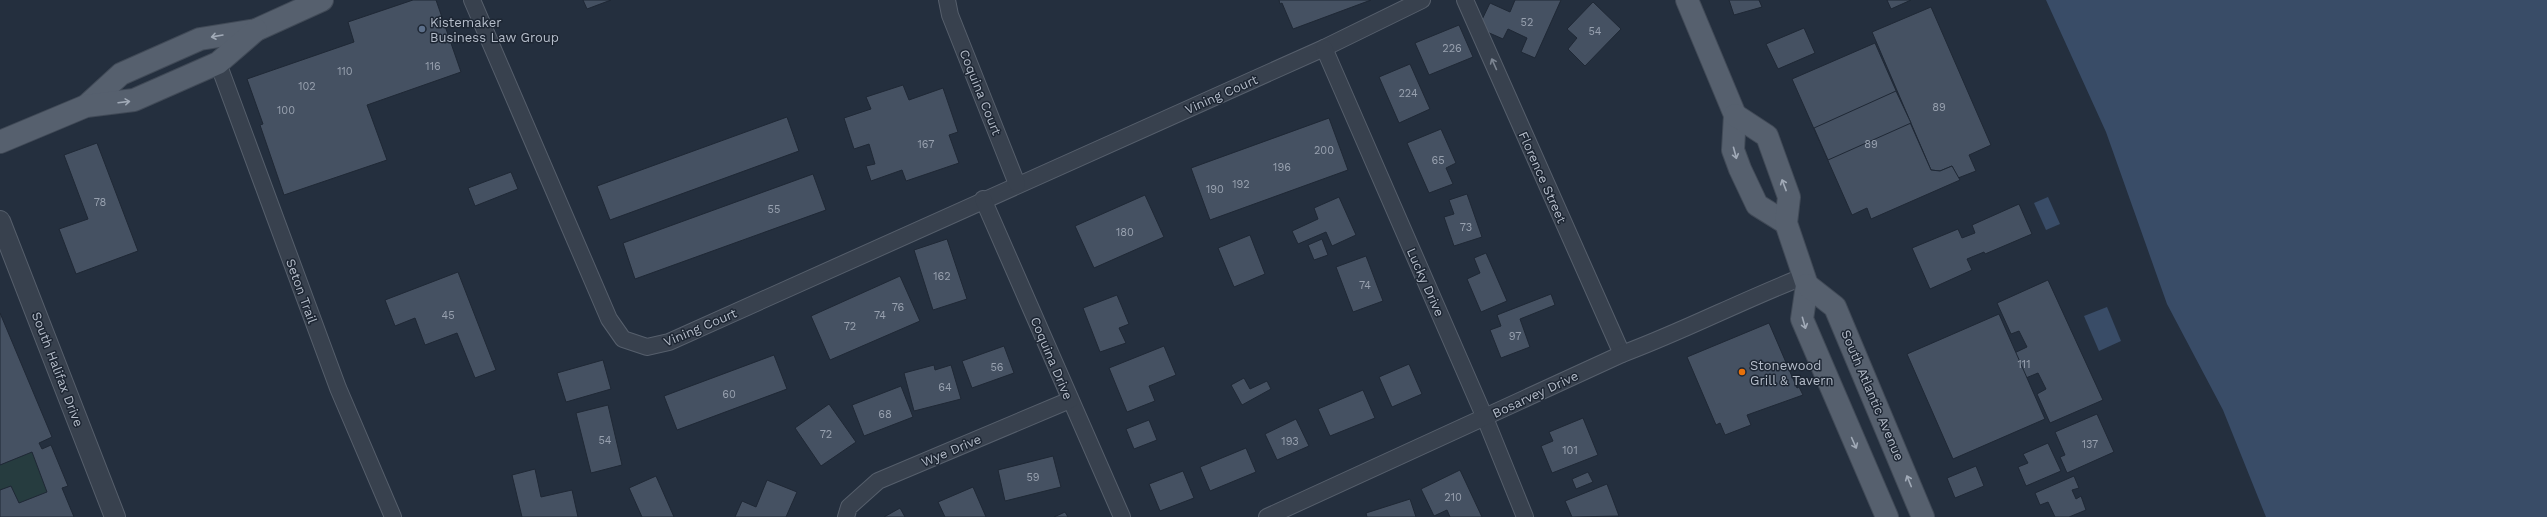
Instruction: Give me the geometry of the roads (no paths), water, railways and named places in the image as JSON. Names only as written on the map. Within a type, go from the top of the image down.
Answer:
[{"type":"main road","points":[[86,106],[121,74],[200,39],[256,30],[322,0]]},
{"type":"main road","points":[[1687,0],[1735,114],[1733,150],[1740,169],[1757,205],[1786,223]]},
{"type":"main road","points":[[0,142],[86,106],[134,100],[218,63],[256,30]]},
{"type":"main road","points":[[1735,114],[1768,136],[1789,197],[1786,223],[1806,280],[1802,319],[1887,517]]},
{"type":"main road","name":"South Atlantic Avenue","points":[[1806,280],[1835,307],[1923,517]]},
{"type":"street","name":"Vining Court","points":[[472,0],[609,319],[624,339],[648,347],[669,342],[983,199],[1324,48],[1422,0]]},
{"type":"street","name":"Coquina Court","points":[[947,0],[950,15],[1017,184]]},
{"type":"street","name":"Florence Street","points":[[1466,0],[1622,354]]},
{"type":"street","name":"Lucky Drive","points":[[1324,48],[1486,418],[1525,517]]},
{"type":"street","name":"Seton Trail","points":[[218,63],[338,388],[393,517]]},
{"type":"street","name":"Coquina Drive","points":[[983,199],[1122,517]]},
{"type":"street","name":"South Halifax Drive","points":[[0,221],[115,517]]},
{"type":"street","name":"Bosarvey Drive","points":[[1268,517],[1486,418],[1622,354],[1668,336],[1745,300],[1806,280]]},
{"type":"street","name":"Wye Drive","points":[[846,517],[849,507],[878,481],[1070,400]]},
{"type":"water","points":[[2046,0],[2547,0],[2547,517],[2266,517],[2223,410],[2167,304],[2106,132]]},
{"type":"water","points":[[2048,197],[2060,224],[2046,230],[2034,203]]},
{"type":"water","points":[[2107,307],[2121,341],[2099,351],[2084,316]]},
{"type":"place","name":"Kistemaker Business Law Group","points":[[422,29]]},
{"type":"place","name":"Stonewood Grill & Tavern","points":[[1742,372]]}]
